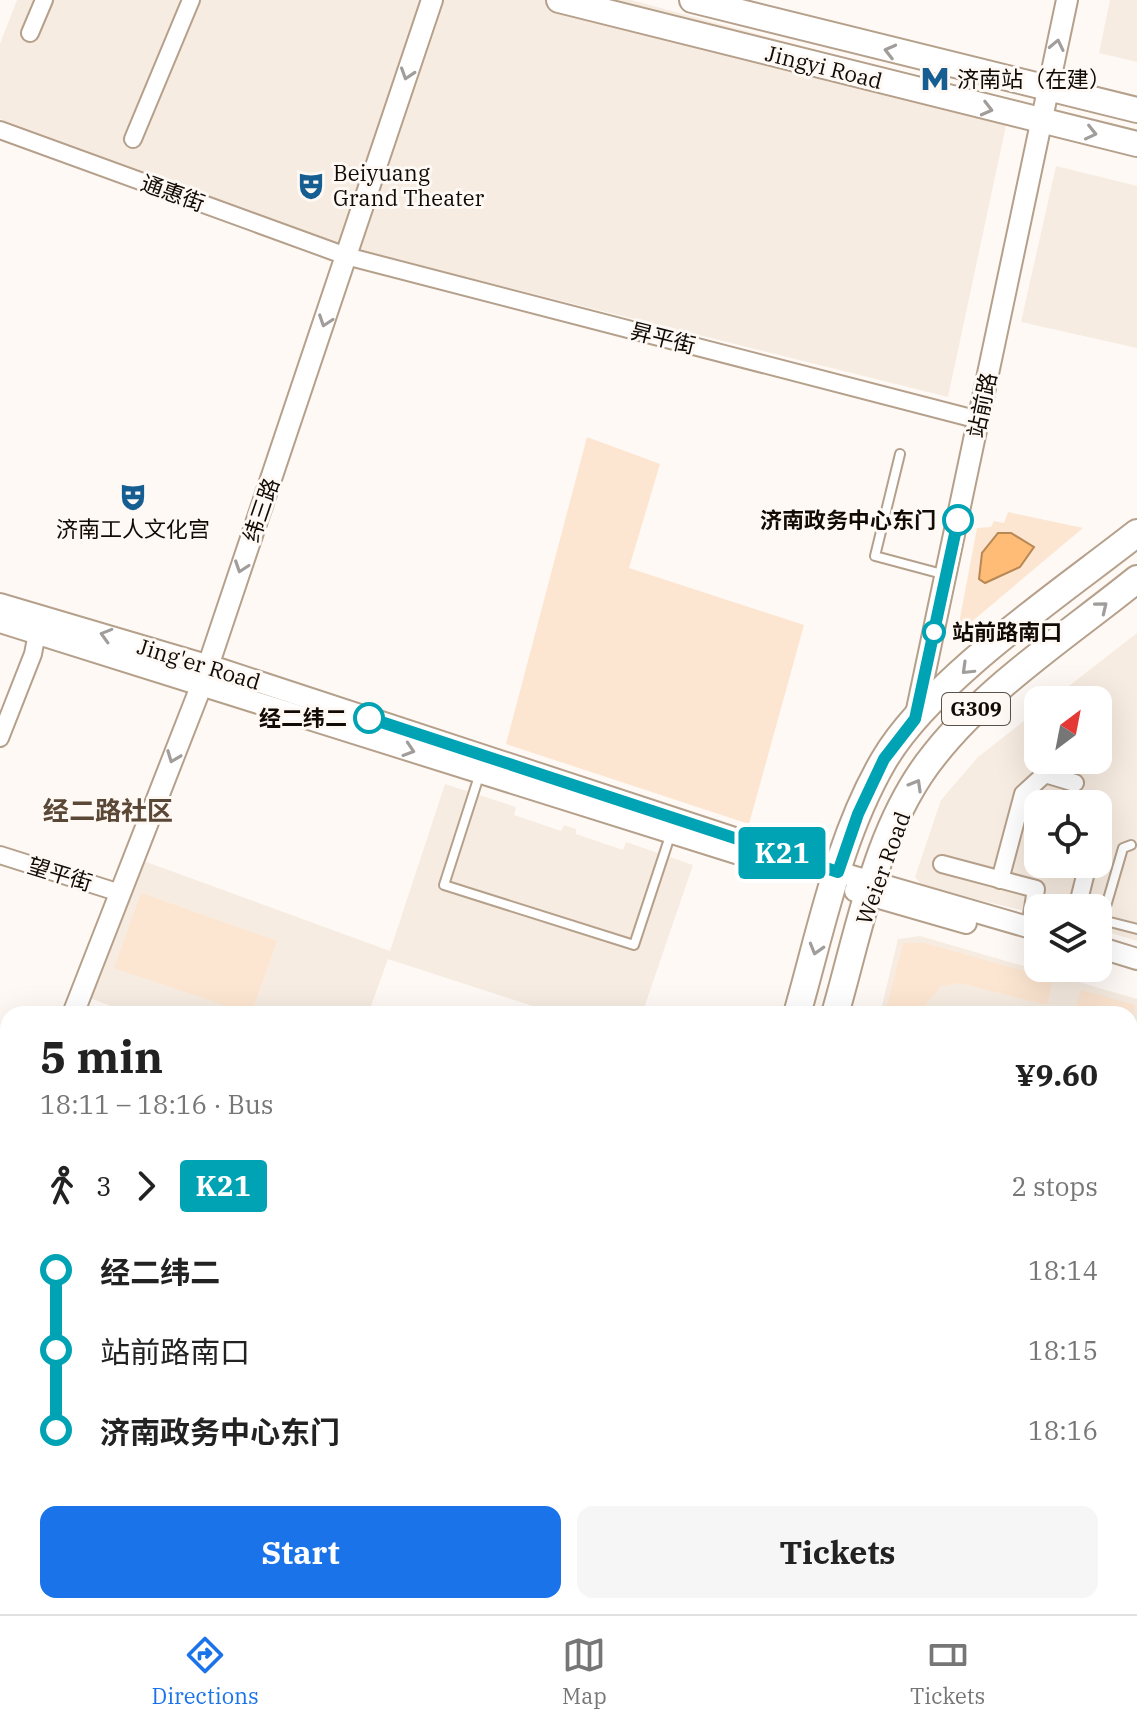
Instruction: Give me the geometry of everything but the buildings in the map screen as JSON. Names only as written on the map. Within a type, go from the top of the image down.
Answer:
[{"type":"highway","name":"Weier Road","points":[[799,1006],[836,878],[858,814],[884,759],[915,719],[981,656],[1137,533]]},
{"type":"highway","name":"Weier Road","points":[[837,1006],[895,821],[933,756],[979,706],[1137,579]]},
{"type":"main road","name":"Jingyi Road","points":[[559,0],[1137,144]]},
{"type":"main road","name":"Jingyi Road","points":[[692,0],[1137,110]]},
{"type":"street","points":[[30,33],[44,0]]},
{"type":"street","points":[[133,139],[191,0]]},
{"type":"street","name":"纬三路","points":[[76,1006],[205,674],[432,0]]},
{"type":"street","name":"站前路","points":[[915,719],[1044,123],[1047,90],[1067,0]]},
{"type":"street","name":"通惠街","points":[[0,130],[346,256]]},
{"type":"street","name":"昇平街","points":[[346,256],[979,420]]},
{"type":"street","name":"Jing'er Road","points":[[0,604],[480,772],[671,832],[836,878]]},
{"type":"street","name":"Jing'er Road","points":[[0,622],[205,674],[836,878],[1024,930]]},
{"type":"street","points":[[0,738],[33,654],[37,633]]},
{"type":"street","points":[[1000,880],[1023,794],[1045,774],[1075,783]]},
{"type":"street","name":"望平街","points":[[0,855],[120,893]]},
{"type":"street","points":[[942,864],[1036,889],[1036,894]]},
{"type":"street","points":[[1112,951],[1137,959]]},
{"type":"street","points":[[1112,964],[1137,971]]},
{"type":"lane","points":[[900,454],[875,556],[946,575]]},
{"type":"lane","points":[[480,772],[444,885],[634,945],[671,832]]},
{"type":"lane","points":[[1131,845],[1123,848],[1102,920],[1137,929]]},
{"type":"shaded area","points":[[17,0],[631,0],[1011,102],[948,397],[361,251],[0,119],[0,44]]},
{"type":"shaded area","points":[[1110,0],[1137,0],[1137,62],[1099,53]]},
{"type":"shaded area","points":[[1056,166],[1137,186],[1137,348],[1021,322]]},
{"type":"shaded area","points":[[587,437],[660,464],[629,568],[804,625],[749,824],[506,744]]},
{"type":"shaded area","points":[[1008,512],[1083,528],[957,634],[977,528],[991,527],[994,521],[1004,523]]},
{"type":"shaded area","points":[[998,533],[1011,533],[1034,547],[1020,567],[985,583],[979,579],[982,553]]},
{"type":"shaded area","points":[[1137,633],[1137,941],[1112,933],[1112,894],[1024,894],[1024,911],[924,887],[915,877],[941,800],[978,757],[1024,721],[1024,774],[1112,774],[1112,686],[1069,686]]},
{"type":"shaded area","points":[[445,784],[516,807],[514,815],[561,831],[564,825],[576,829],[576,834],[623,850],[626,842],[693,865],[645,1006],[532,1006],[388,959],[371,1006],[111,1006],[90,998],[141,860],[390,951]]},
{"type":"shaded area","points":[[141,893],[277,941],[254,1006],[227,1006],[114,968]]},
{"type":"shaded area","points":[[920,936],[1024,966],[1024,982],[1078,982],[1137,999],[1137,1006],[882,1006],[898,939]]},
{"type":"shaded area","points":[[903,943],[924,943],[1024,971],[1024,982],[1052,982],[1047,1005],[960,983],[941,986],[925,1006],[887,1006]]},
{"type":"shaded area","points":[[1081,990],[1135,1005],[1135,1006],[1076,1006]]},
{"type":"bus line","name":"K21","points":[[369,718],[838,872],[858,814],[884,759],[915,719],[958,520]]},
{"type":"place","name":"济南站（在建）","points":[[935,79]]},
{"type":"place","name":"Beiyuang Grand Theater","points":[[311,186]]},
{"type":"place","name":"济南工人文化宫","points":[[133,497]]},
{"type":"place","name":"济南政务中心东门","points":[[958,520]]},
{"type":"place","name":"站前路南口","points":[[934,632]]},
{"type":"place","name":"经二纬二","points":[[369,718]]},
{"type":"district","name":"经二路社区","points":[[108,811]]}]
